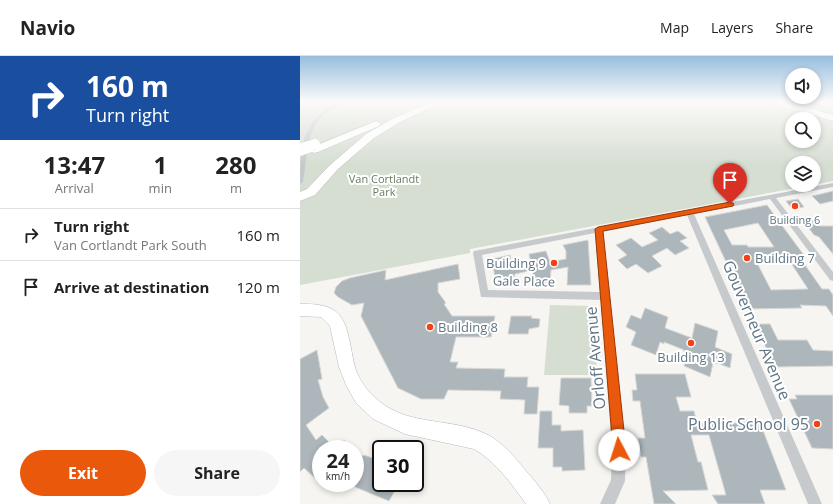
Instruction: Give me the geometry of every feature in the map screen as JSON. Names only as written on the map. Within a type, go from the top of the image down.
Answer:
[{"type":"highway","points":[[300,157],[314,147],[370,122]]},
{"type":"highway","points":[[300,150],[314,147],[381,122]]},
{"type":"highway","points":[[300,197],[311,192],[334,167],[370,136],[394,122]]},
{"type":"main road","points":[[300,310],[318,311],[327,314],[334,319],[341,333],[345,360],[350,376],[360,394],[372,408],[389,418],[414,428],[464,436],[483,443],[505,463],[539,504]]},
{"type":"street","points":[[300,182],[308,134],[314,122]]},
{"type":"street","points":[[598,229],[833,184]]},
{"type":"street","points":[[771,196],[833,278]]},
{"type":"street","name":"Gouverneur Avenue","points":[[689,212],[815,504]]},
{"type":"street","name":"Gale Place","points":[[598,229],[477,253],[484,294],[605,296]]},
{"type":"street","name":"Orloff Avenue","points":[[598,229],[620,462],[618,481],[607,504]]},
{"type":"green space","name":"Van Cortlandt Park","points":[[300,122],[785,122],[785,148],[821,148],[821,122],[833,122],[833,181],[821,184],[821,156],[785,156],[785,190],[470,249],[470,253],[300,285]]},
{"type":"green space","points":[[550,305],[593,306],[597,375],[544,375]]},
{"type":"building","points":[[833,191],[833,201],[820,204],[812,196]]},
{"type":"building","points":[[798,199],[804,207],[792,209],[786,201]]},
{"type":"building","name":"Building 7","points":[[767,205],[806,258],[800,258],[822,289],[829,289],[833,295],[833,316],[826,306],[800,305],[802,308],[748,309],[737,281],[735,281],[705,217]],"holes":[[[758,223],[774,247],[748,247],[747,245],[732,245],[724,230]],[[754,257],[787,257],[808,289],[771,290]]]},
{"type":"building","points":[[800,217],[813,217],[820,226],[833,226],[833,254],[819,237],[814,235]]},
{"type":"building","points":[[662,227],[670,234],[678,231],[687,238],[680,241],[689,248],[675,255],[667,248],[652,256],[662,266],[648,273],[636,264],[627,269],[618,260],[627,255],[616,245],[631,238],[642,247],[658,240],[649,233]]},
{"type":"building","name":"Building 9","points":[[588,240],[591,285],[567,285],[568,267],[551,270],[550,284],[532,284],[533,270],[515,274],[513,284],[496,284],[492,259],[510,255],[512,267],[531,263],[529,254],[546,251],[550,262],[566,259],[566,251],[563,245]]},
{"type":"building","name":"Building 8","points":[[458,264],[460,279],[438,283],[438,292],[446,303],[444,304],[452,316],[495,316],[491,337],[456,337],[450,362],[458,362],[456,368],[505,369],[504,377],[528,377],[527,387],[539,387],[537,414],[524,414],[525,400],[500,399],[501,391],[448,390],[444,399],[421,399],[398,388],[361,316],[364,303],[352,305],[334,293],[336,287],[342,281],[350,278],[386,270],[385,280]]},
{"type":"building","name":"Building 13","points":[[645,308],[668,317],[665,328],[692,338],[695,323],[718,331],[715,347],[732,354],[730,368],[713,363],[710,377],[684,366],[687,352],[683,351],[684,350],[664,342],[664,344],[660,342],[656,355],[631,345],[636,332],[626,327],[631,315],[641,319]]},
{"type":"building","points":[[511,316],[532,316],[531,318],[540,319],[539,327],[529,329],[528,334],[508,334]]},
{"type":"building","points":[[755,324],[770,324],[778,340],[807,340],[813,350],[833,351],[833,366],[775,367]]},
{"type":"building","points":[[317,350],[322,379],[318,380],[323,397],[329,408],[306,425],[316,440],[312,440],[312,475],[304,468],[300,472],[300,359]]},
{"type":"building","points":[[635,374],[685,374],[691,397],[676,397],[680,411],[694,411],[697,423],[743,423],[742,420],[759,420],[786,490],[760,490],[765,504],[718,504],[712,495],[726,495],[709,435],[691,435],[698,462],[701,462],[708,490],[663,491],[676,504],[654,504],[646,457],[641,457],[638,438],[645,438],[640,401],[633,401],[632,390],[637,390]]},
{"type":"building","points":[[561,378],[591,378],[592,406],[587,406],[587,413],[569,413],[569,406],[559,405]]},
{"type":"building","name":"Public School 95","points":[[795,395],[833,395],[833,449],[812,448],[789,399],[797,399]]},
{"type":"building","points":[[540,411],[552,411],[552,425],[561,425],[561,431],[583,430],[585,470],[562,471],[562,467],[553,467],[553,448],[538,448]]},
{"type":"building","points":[[322,435],[327,440],[316,440]]},
{"type":"building","points":[[364,455],[372,458],[372,492],[394,492],[389,501],[364,491]]},
{"type":"place","name":"Building 6","points":[[795,206]]},
{"type":"place","name":"Building 7","points":[[747,258]]},
{"type":"place","name":"Building 9","points":[[554,263]]},
{"type":"place","name":"Building 8","points":[[430,327]]},
{"type":"place","name":"Building 13","points":[[691,343]]},
{"type":"place","name":"Public School 95","points":[[817,424]]},
{"type":"route","points":[[619,450],[598,229],[730,204]]}]
